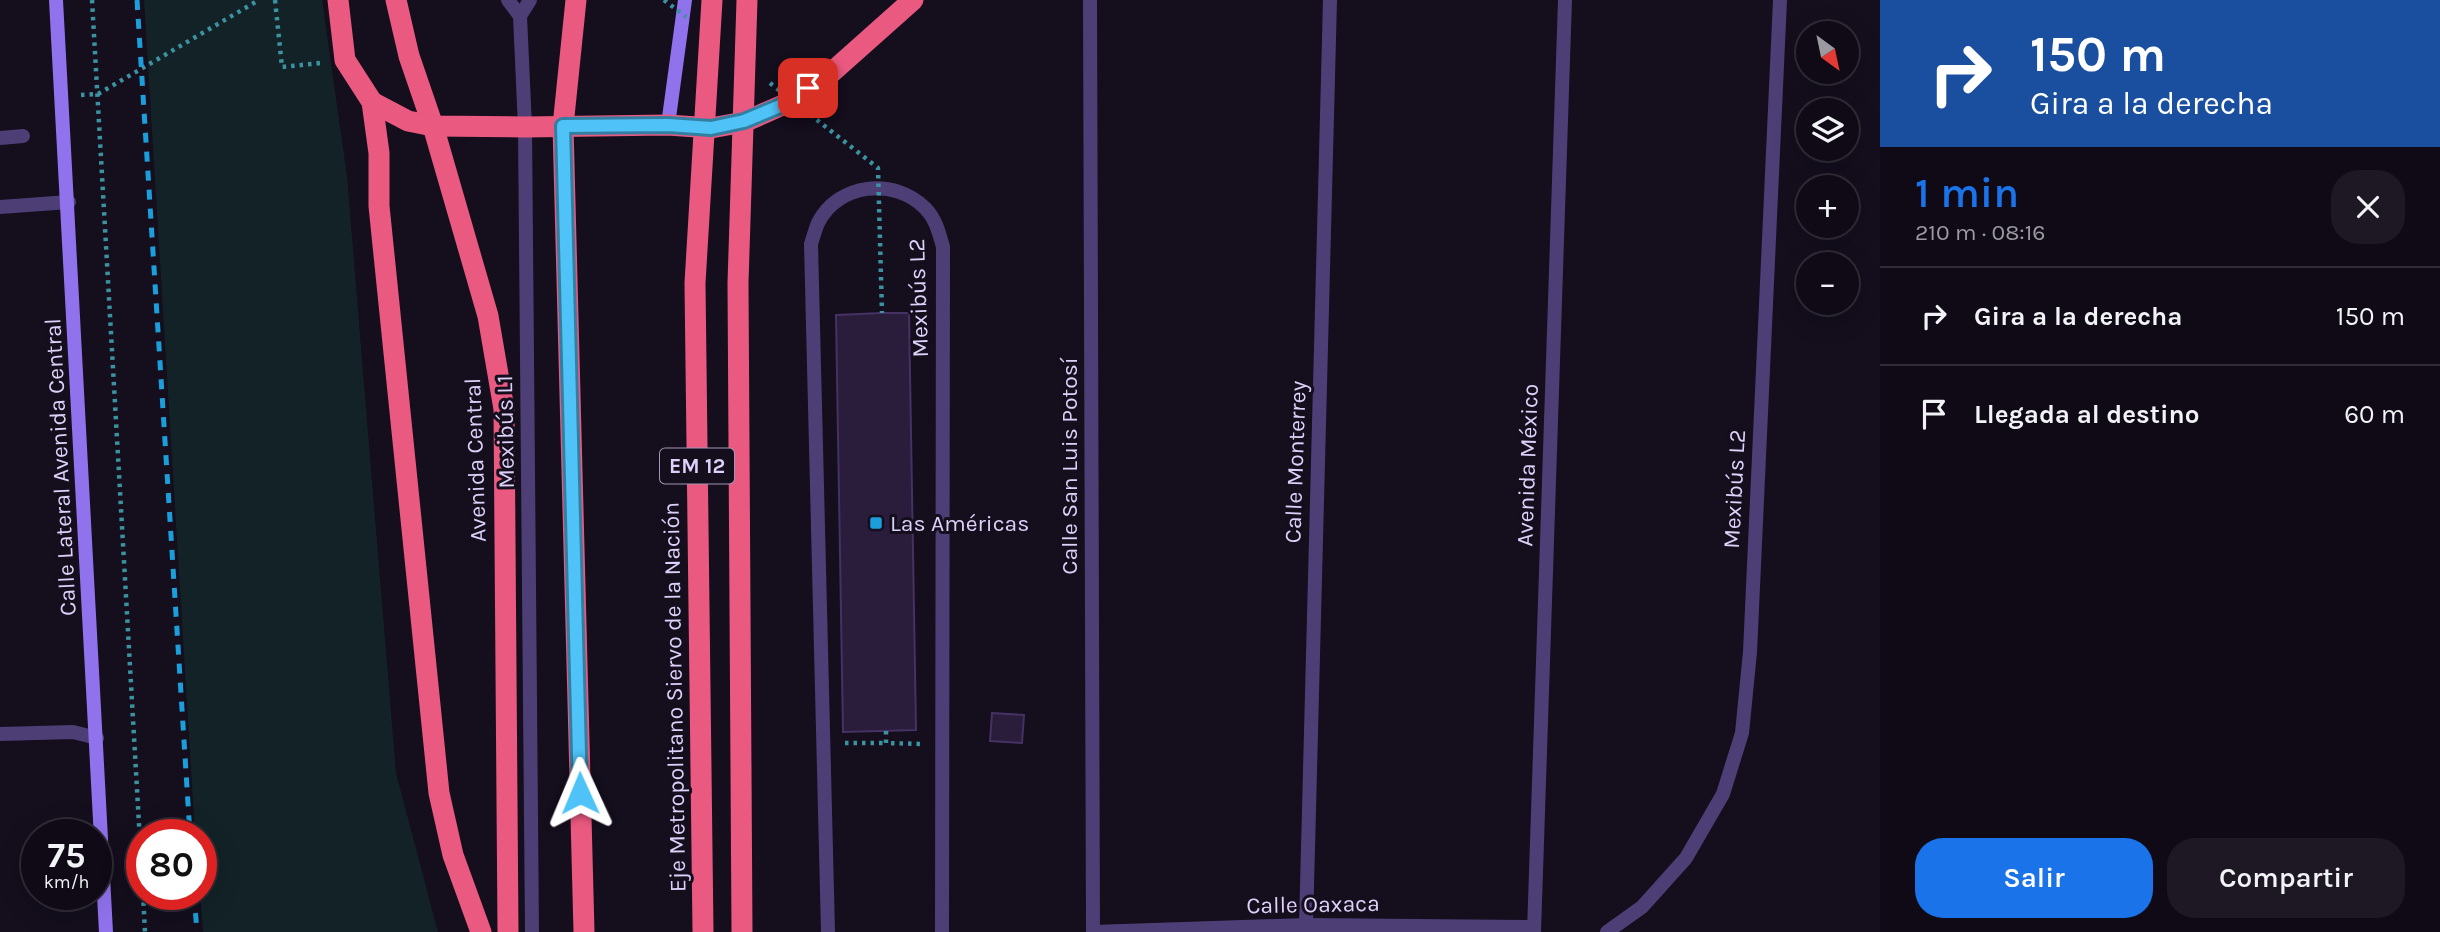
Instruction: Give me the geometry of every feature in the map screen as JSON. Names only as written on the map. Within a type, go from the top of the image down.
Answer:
[{"type":"highway","points":[[338,0],[345,60],[372,103],[379,153],[379,206],[439,793],[453,855],[481,932]]},
{"type":"highway","name":"Avenida Central","points":[[396,0],[409,56],[433,126],[488,316],[504,409],[508,932]]},
{"type":"highway","points":[[576,0],[563,126],[584,932]]},
{"type":"highway","name":"Eje Metropolitano Siervo de la Nación","points":[[704,932],[695,283],[712,0]]},
{"type":"highway","name":"EM 12","points":[[742,932],[738,283],[747,0]]},
{"type":"highway","points":[[372,103],[408,121],[433,126],[668,125],[711,128],[744,121],[785,104],[831,73],[913,0]]},
{"type":"main road","name":"Calle Lateral Avenida Central","points":[[57,0],[106,932]]},
{"type":"main road","points":[[668,125],[685,0]]},
{"type":"street","points":[[508,0],[520,16],[530,0]]},
{"type":"street","name":"Calle San Luis Potosí","points":[[1090,0],[1093,932]]},
{"type":"street","name":"Calle Monterrey","points":[[1306,925],[1330,0]]},
{"type":"street","name":"Avenida México","points":[[1534,929],[1565,0]]},
{"type":"street","name":"Mexibús L2","points":[[1607,932],[1642,907],[1686,858],[1723,794],[1742,733],[1750,652],[1780,0]]},
{"type":"street","name":"Mexibús L1","points":[[520,16],[525,127],[533,932]]},
{"type":"street","points":[[0,138],[23,136]]},
{"type":"street","name":"Mexibús L2","points":[[828,932],[811,244],[818,223],[831,206],[849,194],[869,188],[890,189],[910,196],[926,209],[938,227],[943,247],[942,932]]},
{"type":"street","points":[[0,207],[69,202]]},
{"type":"street","points":[[0,734],[73,732],[97,738]]},
{"type":"street","name":"Calle Oaxaca","points":[[1093,932],[1306,925],[1534,929]]},
{"type":"path","points":[[92,0],[139,819]]},
{"type":"path","points":[[63,96],[98,94],[259,0]]},
{"type":"path","points":[[275,0],[282,67],[345,60]]},
{"type":"path","points":[[664,0],[696,25]]},
{"type":"path","points":[[760,75],[878,168],[882,313]]},
{"type":"path","points":[[886,731],[886,743]]},
{"type":"path","points":[[824,743],[943,745]]},
{"type":"path","points":[[144,910],[145,932]]},
{"type":"shaded area","points":[[144,0],[322,0],[347,176],[396,773],[438,932],[203,932],[201,910],[217,910],[217,819],[194,819]]},
{"type":"building","name":"Las Américas","points":[[909,313],[916,730],[843,732],[836,315]]},
{"type":"building","points":[[992,713],[1024,715],[1022,743],[990,741]]},
{"type":"railway","points":[[137,0],[189,819]]},
{"type":"railway","points":[[195,910],[197,932]]},
{"type":"place","name":"Las Américas","points":[[876,523]]},
{"type":"route","points":[[580,793],[563,126],[668,125],[711,128],[744,121],[785,104],[808,88]]}]
